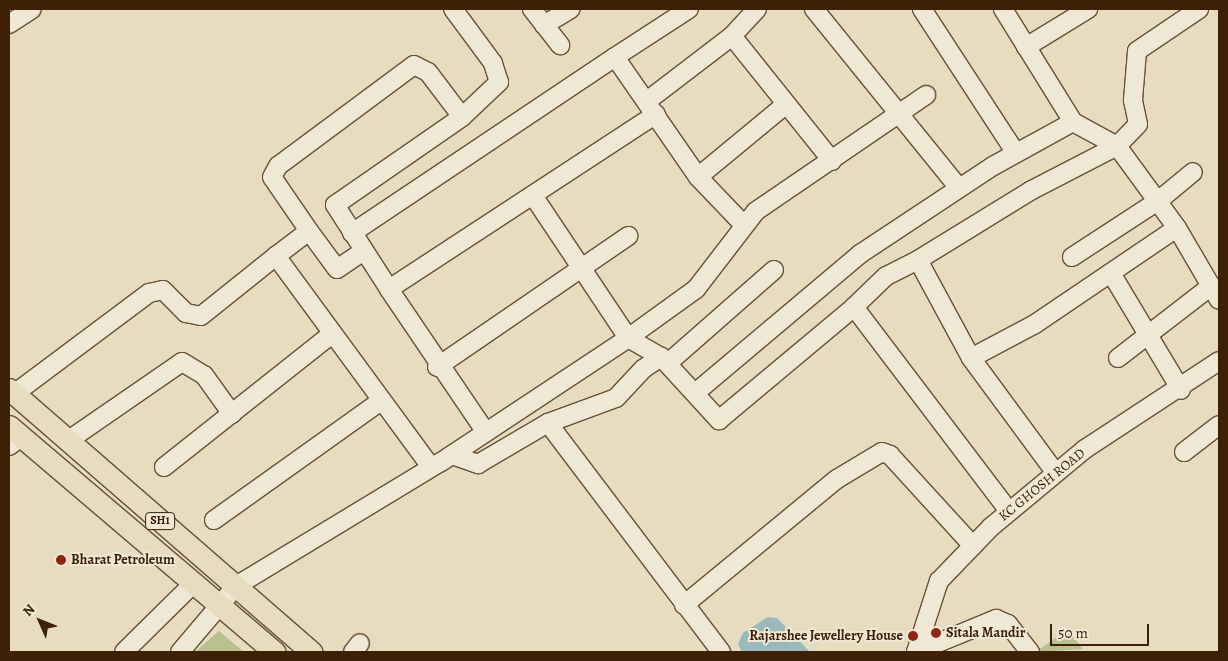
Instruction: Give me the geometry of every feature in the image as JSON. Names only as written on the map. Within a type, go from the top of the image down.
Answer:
[{"type":"main road","name":"SH1","points":[[12,392],[312,652]]},
{"type":"main road","name":"SH1","points":[[13,436],[224,606],[275,652]]},
{"type":"street","points":[[9,24],[32,9]]},
{"type":"street","points":[[453,9],[499,76],[494,89],[462,117],[335,205],[437,367],[485,431]]},
{"type":"street","points":[[532,9],[560,45]]},
{"type":"street","points":[[544,25],[571,9]]},
{"type":"street","points":[[352,234],[689,9]]},
{"type":"street","points":[[389,289],[534,197],[651,108],[732,36],[757,9]]},
{"type":"street","points":[[814,9],[896,115],[959,188]]},
{"type":"street","points":[[922,9],[1016,153]]},
{"type":"street","points":[[1003,9],[1073,122],[1117,146],[1177,228],[1215,293],[1118,358]]},
{"type":"street","points":[[534,197],[628,338],[665,360],[719,420],[854,306],[886,276],[918,260],[1030,190],[1117,146],[1138,124],[1133,100],[1137,51],[1199,9]]},
{"type":"street","points":[[1026,47],[1077,12]]},
{"type":"street","points":[[732,36],[785,105],[832,161]]},
{"type":"street","points":[[615,57],[698,177],[743,224]]},
{"type":"street","points":[[364,251],[337,270],[277,187],[274,172],[404,72],[418,65],[428,72],[462,117]]},
{"type":"street","points":[[180,652],[224,606],[236,586],[452,455],[485,431],[628,338],[696,289],[743,224],[926,95]]},
{"type":"street","points":[[698,177],[785,105]]},
{"type":"street","points":[[696,393],[860,254],[959,188],[1016,153],[1073,122]]},
{"type":"street","points":[[1072,257],[1158,201],[1193,172]]},
{"type":"street","points":[[971,358],[1035,324],[1177,228]]},
{"type":"street","points":[[12,392],[149,293],[163,290],[186,313],[202,316],[309,231]]},
{"type":"street","points":[[437,367],[628,236]]},
{"type":"street","points":[[276,256],[431,467]]},
{"type":"street","points":[[918,260],[971,358],[1056,472]]},
{"type":"street","points":[[452,455],[478,464],[548,423],[616,398],[643,368],[665,360],[774,270]]},
{"type":"street","points":[[1111,273],[1181,390]]},
{"type":"street","points":[[854,306],[1009,511]]},
{"type":"street","points":[[164,467],[332,334]]},
{"type":"street","name":"KC GHOSH ROAD","points":[[916,652],[939,581],[1009,511],[1056,472],[1181,390],[1219,361]]},
{"type":"street","points":[[69,440],[182,362],[204,376],[232,414]]},
{"type":"street","points":[[214,520],[382,400]]},
{"type":"street","points":[[548,423],[721,652]]},
{"type":"street","points":[[1184,452],[1219,425]]},
{"type":"street","points":[[684,605],[837,479],[882,452],[890,455],[973,546]]},
{"type":"street","points":[[124,652],[194,583]]},
{"type":"street","points":[[916,652],[996,619],[1008,624],[1030,652]]},
{"type":"green space","points":[[1067,629],[1083,649],[1036,652]]},
{"type":"green space","points":[[219,631],[244,652],[195,652]]},
{"type":"water","points":[[768,617],[777,618],[810,652],[742,652],[738,644],[743,633]]},
{"type":"place","name":"Bharat Petroleum","points":[[61,560]]},
{"type":"place","name":"Sitala Mandir","points":[[936,633]]},
{"type":"place","name":"Rajarshee Jewellery House","points":[[913,636]]}]
